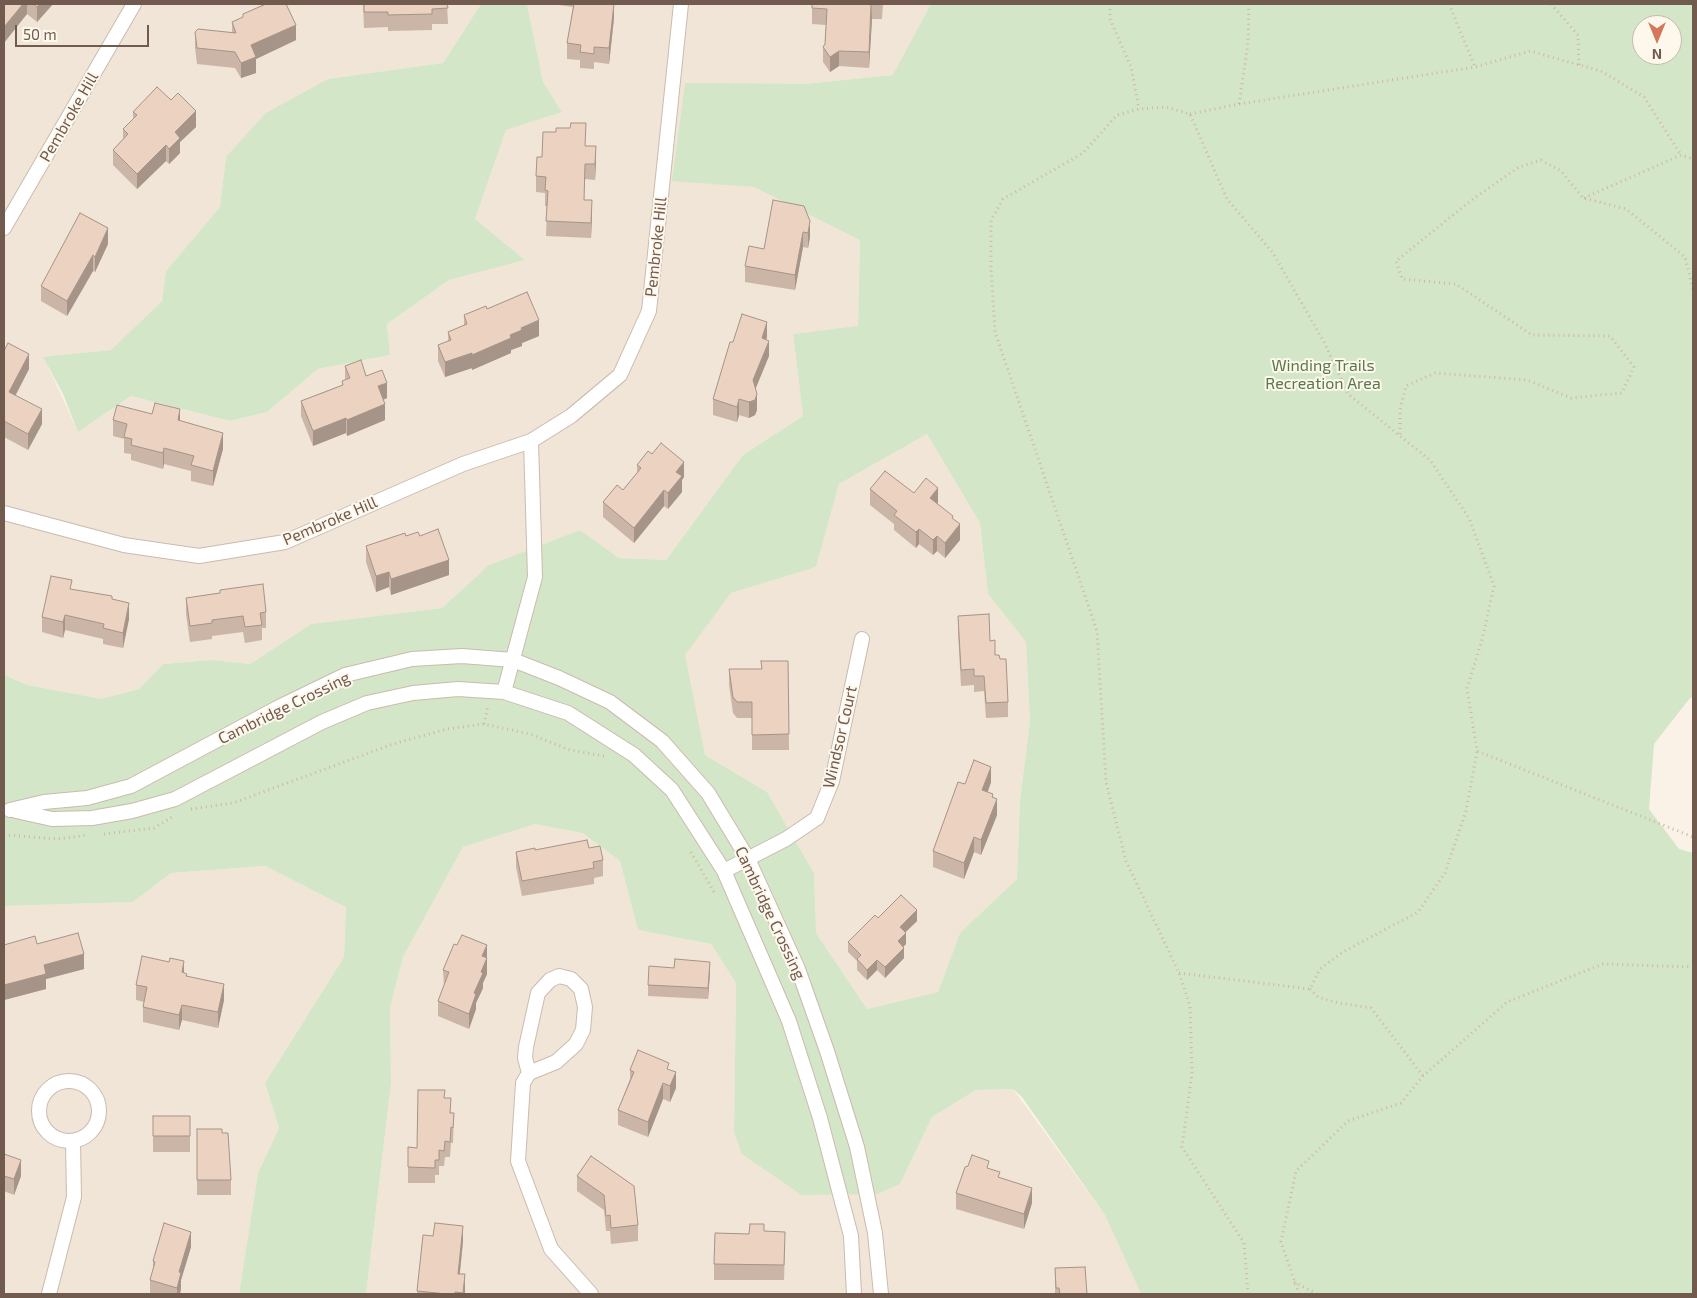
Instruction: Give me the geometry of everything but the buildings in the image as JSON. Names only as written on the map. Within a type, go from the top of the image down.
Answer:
[{"type":"street","name":"Pembroke Hill","points":[[4,228],[134,4]]},
{"type":"street","name":"Pembroke Hill","points":[[4,513],[124,545],[199,556],[285,542],[463,464],[531,441],[571,416],[620,375],[649,311],[682,4]]},
{"type":"street","points":[[504,692],[535,577],[531,441]]},
{"type":"street","name":"Windsor Court","points":[[724,871],[786,839],[817,818],[832,781],[862,639]]},
{"type":"street","name":"Cambridge Crossing","points":[[7,810],[44,802],[87,798],[132,786],[282,706],[346,675],[412,659],[462,656],[513,660],[559,678],[610,702],[662,740],[708,794],[748,859],[798,969],[833,1070],[856,1147],[871,1214],[881,1294]]},
{"type":"street","name":"Cambridge Crossing","points":[[7,810],[52,819],[92,818],[132,811],[175,799],[322,722],[367,703],[413,693],[458,689],[504,692],[568,713],[634,754],[672,790],[724,871],[789,1021],[820,1118],[850,1236],[854,1294]]},
{"type":"street","points":[[529,1073],[525,1058],[526,1047],[538,993],[550,980],[559,976],[571,979],[582,989],[585,1007],[583,1030],[576,1044],[556,1062],[529,1073],[523,1083],[518,1161],[551,1249],[590,1294]]},
{"type":"street","points":[[64,1082],[84,1085],[96,1098],[99,1107],[96,1126],[82,1138],[73,1140],[63,1140],[50,1133],[41,1121],[39,1110],[46,1092],[54,1085],[64,1082]]},
{"type":"street","points":[[49,1294],[74,1197],[73,1140]]},
{"type":"path","points":[[1110,4],[1110,19],[1131,67],[1139,109]]},
{"type":"path","points":[[1239,104],[1248,43],[1249,4]]},
{"type":"path","points":[[1449,4],[1475,67]]},
{"type":"path","points":[[1551,4],[1578,35],[1579,64]]},
{"type":"path","points":[[1248,1294],[1244,1243],[1206,1181],[1182,1147],[1192,1074],[1190,1006],[1179,973],[1126,861],[1106,782],[1097,631],[995,332],[990,267],[991,220],[1003,199],[1083,153],[1117,115],[1139,109],[1166,107],[1190,114],[1239,104],[1475,67],[1530,50],[1601,71],[1644,97],[1681,155],[1693,160]]},
{"type":"path","points":[[1190,114],[1227,199],[1273,253],[1324,342],[1348,394],[1430,460],[1469,518],[1494,586],[1482,640],[1467,688],[1477,751],[1466,811],[1445,873],[1418,912],[1336,957],[1320,968],[1310,989]]},
{"type":"path","points":[[1583,198],[1681,155]]},
{"type":"path","points":[[1400,434],[1400,410],[1406,386],[1435,373],[1528,380],[1570,398],[1622,392],[1634,367],[1610,336],[1532,334],[1456,284],[1402,279],[1396,261],[1473,199],[1519,167],[1541,160],[1561,170],[1583,198],[1626,209],[1685,256],[1693,289]]},
{"type":"path","points":[[185,810],[233,803],[393,744],[447,729],[484,724],[530,734],[570,750],[610,757]]},
{"type":"path","points":[[1477,751],[1693,837]]},
{"type":"path","points":[[4,835],[58,839],[154,828],[177,814]]},
{"type":"path","points":[[691,850],[717,897]]},
{"type":"path","points":[[1299,1294],[1281,1242],[1296,1171],[1348,1121],[1401,1103],[1423,1076],[1507,1002],[1603,964],[1693,966]]},
{"type":"path","points":[[1179,973],[1310,989],[1318,997],[1334,1002],[1371,1008],[1423,1076]]},
{"type":"path","points":[[1294,1282],[1318,1294]]},
{"type":"shaded area","points":[[4,4],[481,4],[443,63],[328,79],[226,157],[220,207],[166,271],[162,301],[111,350],[44,358],[78,432],[131,396],[230,421],[267,412],[318,369],[390,355],[387,324],[449,280],[525,260],[475,219],[506,130],[562,112],[543,82],[527,4],[931,4],[894,75],[805,84],[673,180],[754,187],[860,240],[858,327],[793,334],[803,416],[743,455],[666,560],[619,558],[580,530],[489,565],[442,608],[311,624],[250,664],[212,660],[163,664],[139,689],[101,699],[28,685],[4,675]]},
{"type":"shaded area","points":[[927,434],[980,523],[988,594],[1026,642],[1030,721],[1020,800],[1017,879],[960,933],[938,992],[867,1009],[816,933],[814,873],[767,792],[705,755],[684,655],[731,593],[816,567],[839,484]]},
{"type":"shaded area","points":[[535,824],[581,833],[620,861],[638,930],[711,944],[736,983],[734,1132],[900,1184],[932,1117],[976,1090],[1013,1089],[1105,1215],[1141,1294],[366,1294],[391,1083],[390,1008],[403,957],[463,847]]},
{"type":"shaded area","points":[[265,866],[346,907],[344,957],[265,1083],[279,1128],[258,1173],[239,1294],[4,1294],[4,906],[133,902],[171,873]]},
{"type":"green space","points":[[481,4],[527,4],[543,82],[562,112],[506,130],[475,219],[525,260],[449,280],[387,324],[390,355],[318,369],[267,412],[230,421],[131,396],[78,432],[63,394],[43,357],[111,350],[162,301],[166,271],[220,207],[226,157],[266,113],[328,79],[443,63]]},
{"type":"green space","name":"Winding Trails Recreation Area","points":[[931,4],[1693,4],[1693,698],[1690,698],[1654,744],[1649,809],[1679,849],[1693,853],[1693,1294],[1141,1294],[1105,1215],[1022,1097],[1013,1089],[976,1090],[932,1117],[900,1184],[877,1194],[802,1195],[742,1154],[734,1132],[736,983],[711,944],[638,930],[620,861],[582,833],[535,824],[463,847],[403,957],[390,1008],[391,1083],[366,1294],[239,1294],[258,1173],[279,1128],[265,1083],[344,957],[346,907],[265,866],[171,873],[133,902],[4,906],[4,675],[28,685],[101,699],[139,689],[163,664],[212,660],[250,664],[311,624],[442,608],[489,565],[580,530],[619,558],[666,560],[743,455],[803,416],[793,334],[858,326],[860,240],[754,187],[672,181],[685,83],[805,84],[893,75]],"holes":[[[927,434],[980,523],[988,594],[1026,642],[1030,721],[1020,800],[1017,879],[960,933],[938,992],[867,1009],[816,933],[814,873],[767,792],[705,755],[685,655],[731,593],[816,567],[839,484]]]}]
